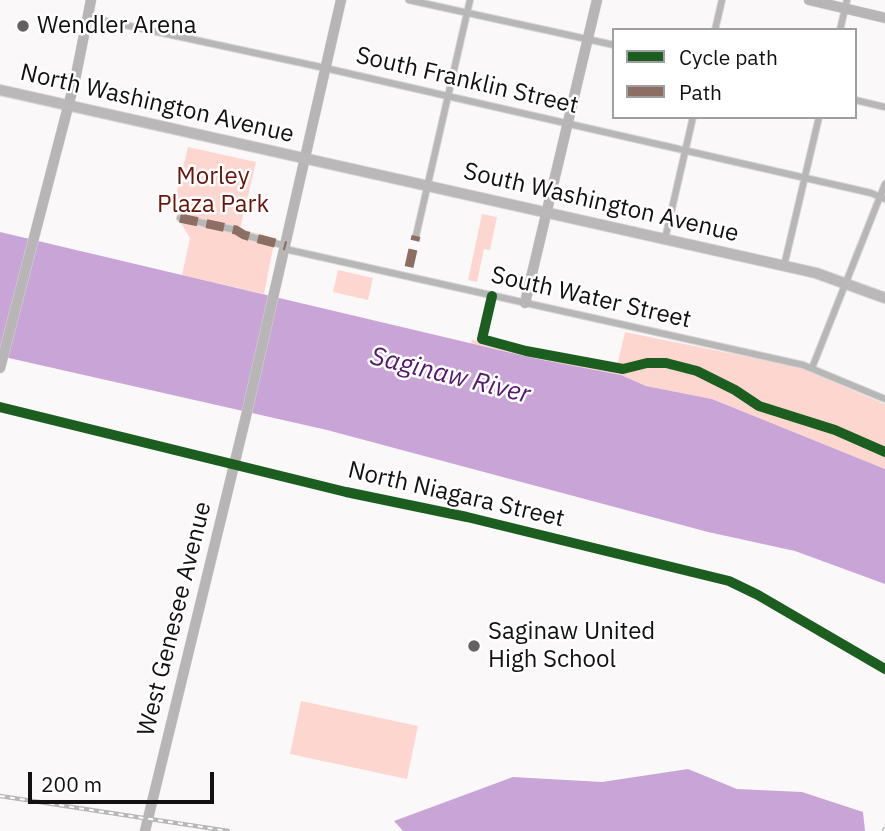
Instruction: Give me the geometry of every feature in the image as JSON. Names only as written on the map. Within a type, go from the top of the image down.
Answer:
[{"type":"main road","points":[[0,368],[40,215],[91,0]]},
{"type":"main road","name":"West Genesee Avenue","points":[[145,831],[246,416],[341,0]]},
{"type":"main road","points":[[525,303],[597,0]]},
{"type":"main road","points":[[809,0],[846,4],[885,18]]},
{"type":"main road","name":"North Washington Avenue","points":[[0,90],[305,158]]},
{"type":"main road","name":"South Washington Avenue","points":[[305,158],[784,266],[845,283],[885,298]]},
{"type":"street","points":[[409,0],[612,45]]},
{"type":"street","points":[[416,236],[470,0]]},
{"type":"street","points":[[715,28],[722,0]]},
{"type":"street","points":[[840,28],[846,4]]},
{"type":"street","name":"South Franklin Street","points":[[88,17],[685,150],[882,198]]},
{"type":"street","points":[[857,100],[885,107]]},
{"type":"street","points":[[665,239],[693,119]]},
{"type":"street","points":[[784,266],[819,119]]},
{"type":"street","points":[[812,368],[882,198],[885,184]]},
{"type":"street","name":"South Water Street","points":[[180,218],[236,230],[285,248],[812,368],[885,399]]},
{"type":"street","points":[[407,276],[409,267]]},
{"type":"street","name":"North Niagara Street","points":[[0,407],[346,492],[675,566],[729,581],[885,669]]},
{"type":"green space","name":"Morley Plaza Park","points":[[188,147],[256,162],[240,229],[275,238],[264,294],[182,275],[190,238],[179,220],[180,210],[174,203]]},
{"type":"green space","points":[[482,214],[497,217],[490,250],[484,249],[477,282],[468,280]]},
{"type":"green space","points":[[338,270],[373,278],[368,300],[333,292]]},
{"type":"green space","points":[[487,305],[492,306],[486,337],[617,366],[625,332],[798,367],[885,404],[885,469],[712,399],[646,386],[621,375],[471,343],[472,340],[478,341]]},
{"type":"green space","points":[[301,701],[418,726],[407,779],[290,754]]},
{"type":"water","name":"Saginaw River","points":[[0,232],[533,358],[621,375],[646,386],[712,399],[885,469],[885,584],[795,551],[708,532],[327,430],[0,356]]},
{"type":"water","points":[[688,769],[737,789],[802,792],[863,812],[865,831],[403,831],[394,821],[513,777],[602,782]]},
{"type":"railway","points":[[0,796],[228,831]]},
{"type":"marked path","points":[[180,218],[236,230],[244,235],[286,246]]},
{"type":"marked path","points":[[409,267],[416,236]]},
{"type":"cycle path","points":[[492,296],[482,339],[526,351],[623,369],[647,363],[666,363],[697,371],[735,390],[759,406],[835,430],[885,452]]},
{"type":"cycle path","points":[[0,407],[346,492],[467,517],[729,581],[885,669]]},
{"type":"place","name":"Wendler Arena","points":[[23,26]]},
{"type":"place","name":"Saginaw United High School","points":[[474,646]]}]
